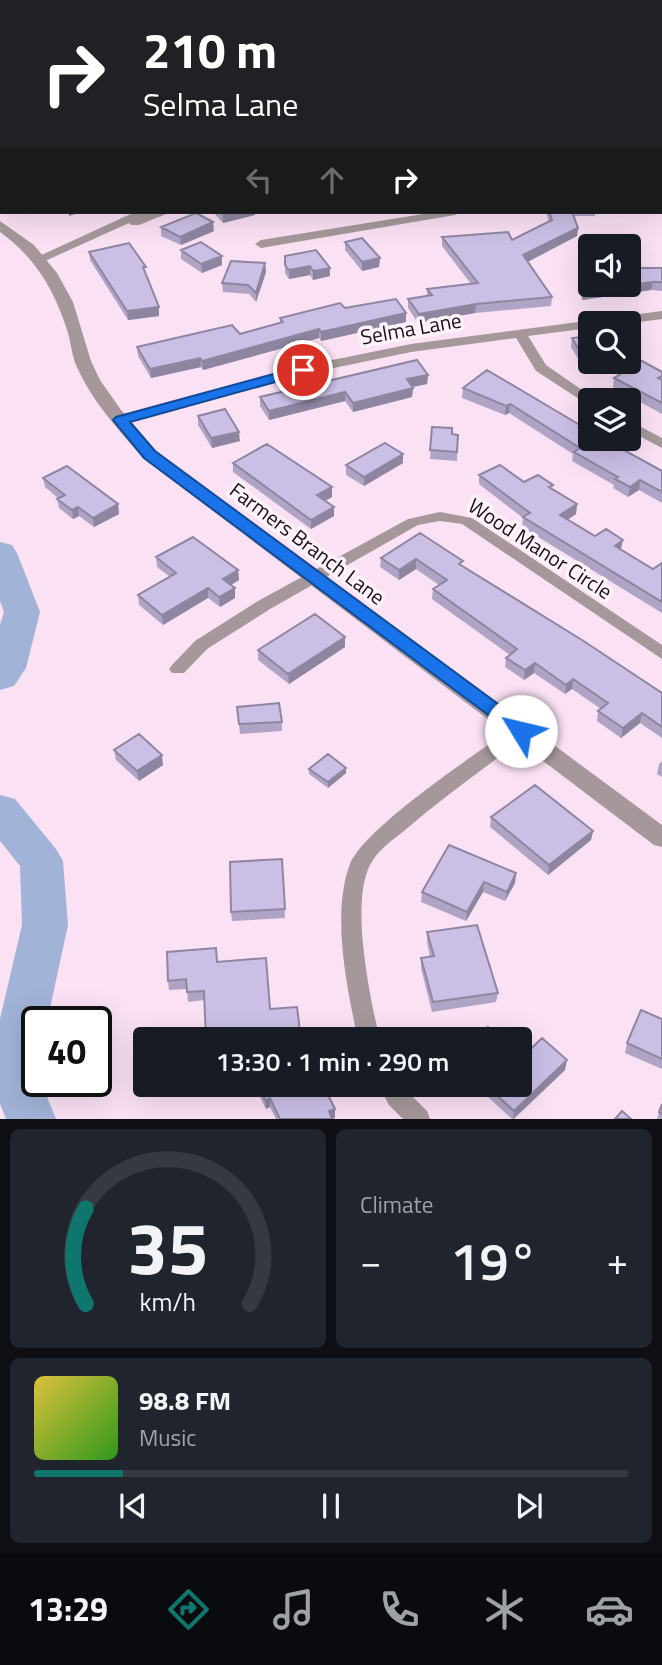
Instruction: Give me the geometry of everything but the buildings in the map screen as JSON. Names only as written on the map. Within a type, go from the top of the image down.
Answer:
[{"type":"street","points":[[41,257],[140,214]]},
{"type":"street","points":[[112,228],[137,223],[160,214]]},
{"type":"street","points":[[261,244],[443,214]]},
{"type":"street","name":"Farmers Branch Lane","points":[[0,225],[41,257],[63,297],[84,365],[102,399],[149,454],[662,838]]},
{"type":"street","name":"Selma Lane","points":[[641,318],[662,315]]},
{"type":"street","name":"Selma Lane","points":[[121,420],[303,370],[411,348],[578,326]]},
{"type":"street","points":[[519,333],[541,368],[578,394]]},
{"type":"street","points":[[641,432],[662,444]]},
{"type":"street","name":"Wood Manor Circle","points":[[178,669],[201,645],[264,605],[413,522],[434,516],[453,516],[467,522],[662,653]]},
{"type":"street","points":[[366,1027],[360,1002],[351,902],[360,862],[393,828],[521,731]]},
{"type":"street","points":[[397,1097],[419,1119]]},
{"type":"waterway","points":[[0,553],[22,612],[7,668],[0,676]]},
{"type":"waterway","points":[[0,811],[41,861],[45,925],[12,1071],[31,1119]]},
{"type":"route","points":[[303,370],[204,395],[121,420],[149,454],[521,731]]}]
